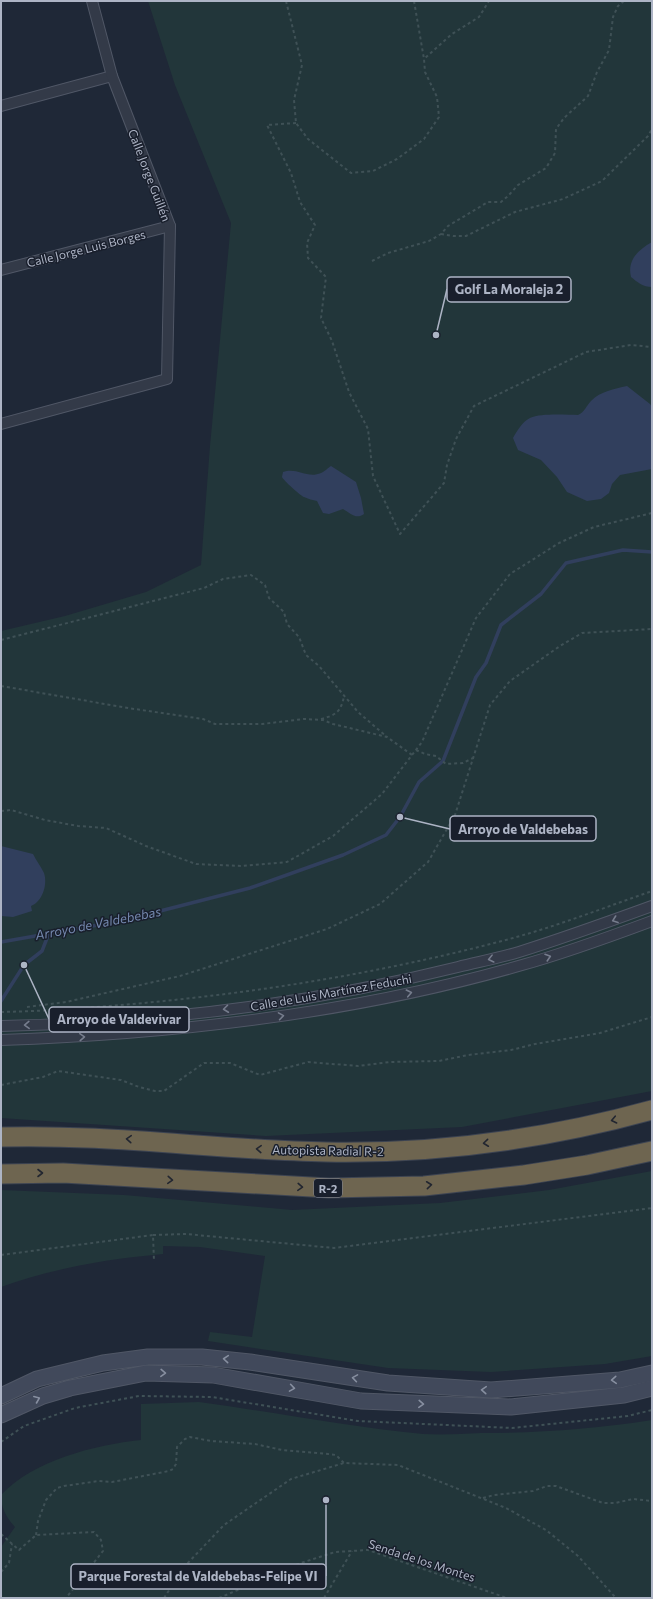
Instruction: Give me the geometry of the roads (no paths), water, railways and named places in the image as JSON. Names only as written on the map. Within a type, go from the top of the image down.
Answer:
[{"type":"highway","name":"Autopista Radial R-2","points":[[1,1136],[122,1138],[245,1148],[327,1152],[425,1149],[507,1140],[574,1128],[652,1110]]},
{"type":"highway","name":"R-2","points":[[1,1174],[64,1173],[329,1188],[424,1186],[540,1173],[587,1165],[652,1151]]},
{"type":"street","name":"Calle Jorge Guillén","points":[[1,424],[167,379],[170,226],[112,76],[92,1]]},
{"type":"street","points":[[1,106],[112,76]]},
{"type":"street","name":"Calle Jorge Luis Borges","points":[[1,270],[170,226]]},
{"type":"street","name":"Calle de Luis Martínez Feduchi","points":[[1,1026],[104,1022],[177,1015],[270,1004],[354,990],[427,975],[518,952],[595,927],[652,906]]},
{"type":"street","name":"Calle de Luis Martínez Feduchi","points":[[1,1040],[104,1036],[186,1028],[272,1018],[356,1004],[522,966],[652,921]]},
{"type":"street","points":[[1,1396],[37,1379],[103,1363],[148,1357],[202,1357],[250,1362],[388,1383],[491,1390],[620,1380],[652,1373]]},
{"type":"street","points":[[1,1415],[43,1396],[70,1388],[146,1373],[213,1375],[361,1400],[503,1407],[624,1395],[652,1388]]},
{"type":"water","points":[[652,242],[652,287],[649,287],[631,277],[630,271],[632,261],[638,252]]},
{"type":"water","points":[[627,386],[652,407],[652,469],[620,475],[612,484],[609,493],[601,499],[587,501],[567,492],[557,477],[541,460],[518,450],[513,438],[522,424],[530,418],[547,415],[578,415],[584,411],[591,401],[599,395]]},
{"type":"water","points":[[331,466],[356,482],[364,514],[361,516],[356,516],[343,509],[329,514],[323,513],[317,501],[302,496],[282,477],[283,472],[293,471],[311,475],[322,472]]},
{"type":"water","points":[[1,846],[33,854],[44,873],[45,888],[38,901],[31,906],[32,911],[13,917],[1,916]]},
{"type":"waterway","name":"Arroyo de Valdebebas","points":[[1,942],[121,921],[250,888],[343,855],[386,835],[400,817],[419,782],[443,761],[476,677],[486,663],[501,625],[541,594],[566,563],[623,550],[652,552]]},
{"type":"waterway","points":[[1,1001],[24,965],[42,951],[49,933]]},
{"type":"place","name":"Golf La Moraleja 2","points":[[436,335]]},
{"type":"place","name":"Arroyo de Valdebebas","points":[[400,817]]},
{"type":"place","name":"Arroyo de Valdevivar","points":[[24,965]]},
{"type":"place","name":"Parque Forestal de Valdebebas-Felipe VI","points":[[326,1500]]}]
